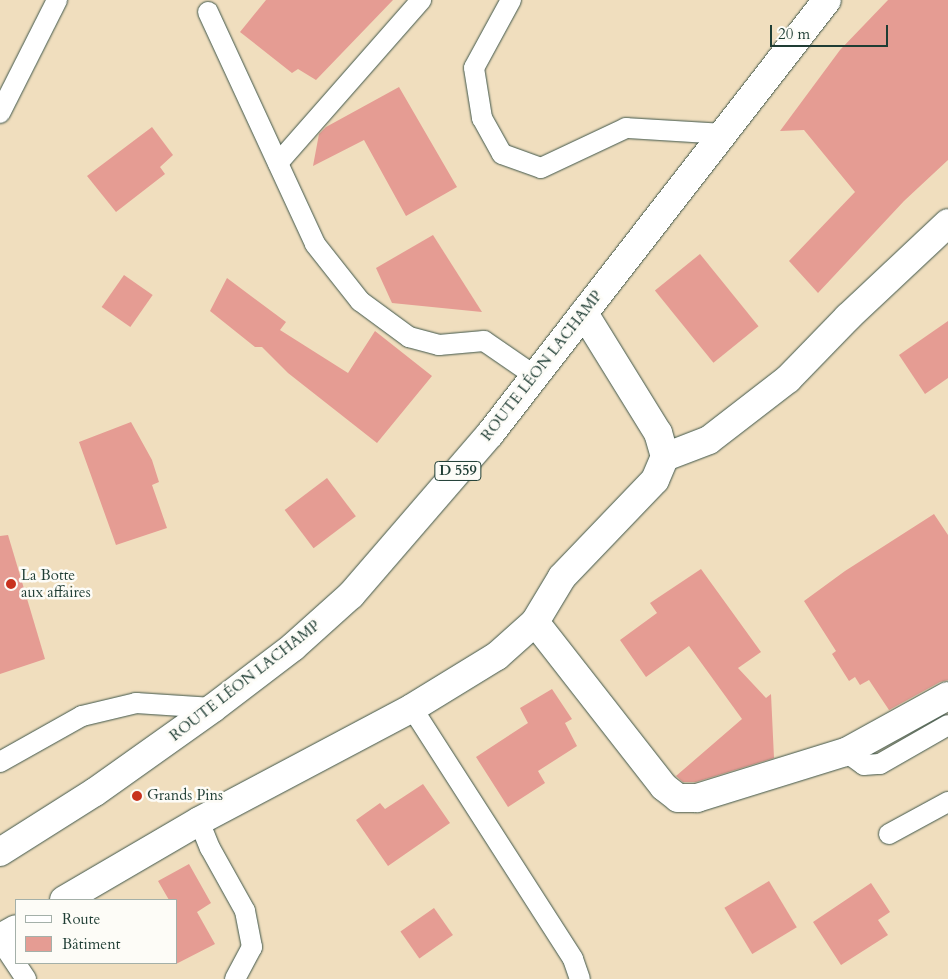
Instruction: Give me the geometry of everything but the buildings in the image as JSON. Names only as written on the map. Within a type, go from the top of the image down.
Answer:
[{"type":"street","name":"ROUTE LÉON LACHAMP","points":[[0,852],[95,792],[212,708],[293,647],[351,595],[490,434],[827,0]]},
{"type":"street","points":[[665,457],[709,440],[788,379],[848,317],[948,223]]},
{"type":"street","points":[[66,899],[198,821],[412,708],[497,656],[535,622],[562,577],[655,480],[665,457],[658,433],[584,313]]},
{"type":"street","points":[[535,622],[664,787],[678,798],[696,798],[846,752],[948,696]]},
{"type":"street","points":[[0,939],[15,930]]},
{"type":"lane","points":[[0,113],[57,0]]},
{"type":"lane","points":[[278,163],[421,0]]},
{"type":"lane","points":[[510,0],[474,68],[482,118],[502,154],[541,168],[626,128],[723,134]]},
{"type":"lane","points":[[208,12],[315,244],[360,301],[409,338],[439,345],[484,341],[535,376]]},
{"type":"lane","points":[[0,762],[82,716],[136,704],[212,708]]},
{"type":"lane","points":[[412,708],[573,959],[580,979]]},
{"type":"lane","points":[[846,752],[864,765],[880,764],[948,725]]},
{"type":"lane","points":[[890,834],[948,802]]},
{"type":"lane","points":[[198,821],[210,848],[246,912],[252,947],[235,979]]},
{"type":"lane","points":[[0,939],[15,962]]},
{"type":"lane","points":[[16,964],[26,979]]},
{"type":"place","name":"La Botte aux affaires","points":[[11,584]]},
{"type":"place","name":"Grands Pins","points":[[137,796]]}]
